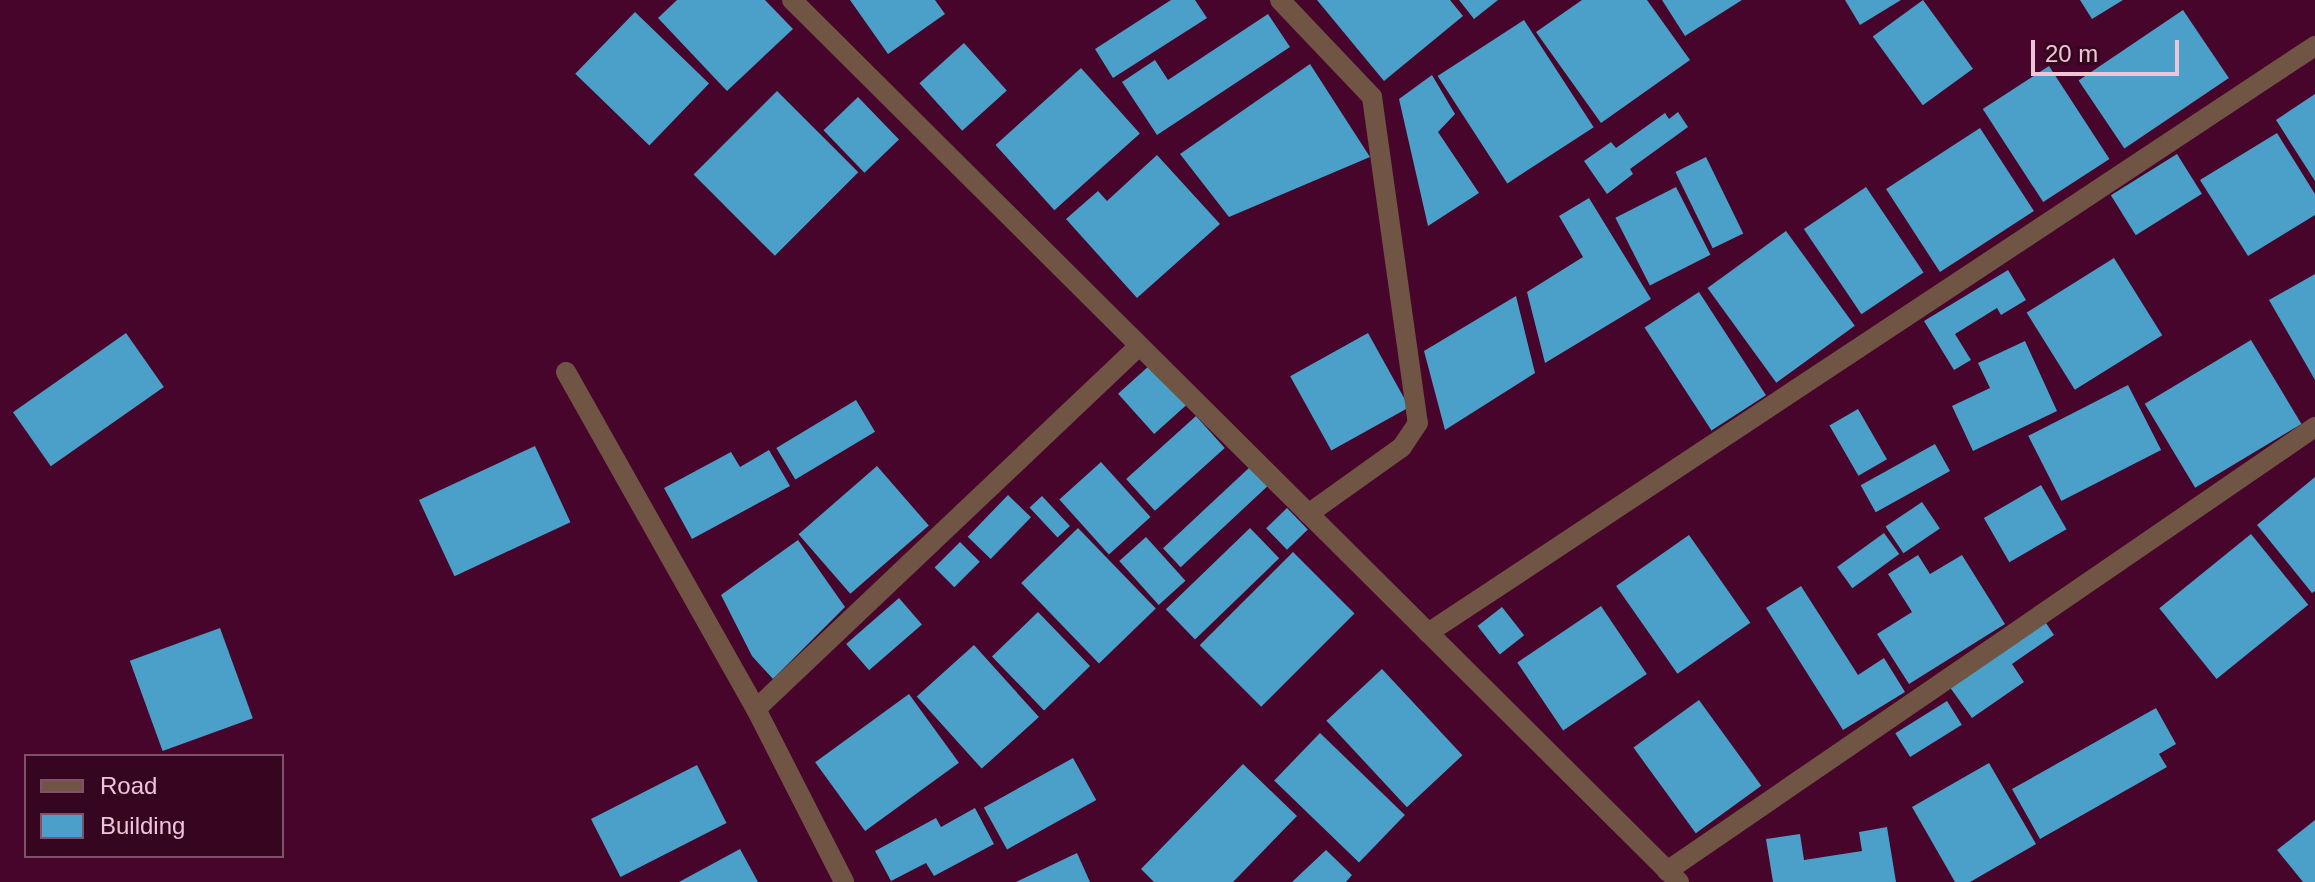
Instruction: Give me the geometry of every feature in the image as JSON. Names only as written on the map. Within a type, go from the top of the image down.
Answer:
[{"type":"street","points":[[792,0],[1673,877],[2315,427]]},
{"type":"street","points":[[1280,0],[1372,97],[1418,423],[1402,447],[1308,514]]},
{"type":"street","points":[[1428,633],[2315,46]]},
{"type":"street","points":[[756,709],[1139,346]]},
{"type":"street","points":[[566,372],[756,709],[844,882]]},
{"type":"building","points":[[677,0],[765,0],[793,29],[727,91],[658,18]]},
{"type":"building","points":[[850,0],[935,0],[945,14],[888,54]]},
{"type":"building","points":[[1171,0],[1195,0],[1207,18],[1113,78],[1095,49]]},
{"type":"building","points":[[1317,0],[1450,0],[1463,16],[1384,81]]},
{"type":"building","points":[[1459,0],[1498,0],[1474,19]]},
{"type":"building","points":[[1582,0],[1647,0],[1690,60],[1601,123],[1536,32]]},
{"type":"building","points":[[1662,0],[1742,0],[1685,36]]},
{"type":"building","points":[[1845,0],[1901,0],[1860,25]]},
{"type":"building","points":[[1923,0],[1973,69],[1923,105],[1873,36]]},
{"type":"building","points":[[2080,0],[2123,0],[2092,19]]},
{"type":"building","points":[[2183,10],[2229,78],[2124,148],[2079,80]]},
{"type":"building","points":[[635,12],[709,84],[649,145],[575,74]]},
{"type":"building","points":[[1268,14],[1290,47],[1157,135],[1122,82],[1155,60],[1168,80]]},
{"type":"building","points":[[1524,20],[1594,127],[1507,183],[1438,76]]},
{"type":"building","points":[[964,43],[1007,91],[962,131],[919,83]]},
{"type":"building","points":[[1310,64],[1370,157],[1229,217],[1180,154]]},
{"type":"building","points":[[2049,66],[2109,159],[2043,202],[1983,109]]},
{"type":"building","points":[[1081,68],[1140,133],[1054,210],[996,145]]},
{"type":"building","points":[[1432,75],[1455,114],[1438,132],[1479,193],[1428,226],[1399,99]]},
{"type":"building","points":[[777,91],[858,172],[775,256],[694,174]]},
{"type":"building","points":[[2315,94],[2315,181],[2276,120]]},
{"type":"building","points":[[858,97],[899,139],[864,173],[823,130]]},
{"type":"building","points":[[1678,112],[1688,127],[1630,169],[1633,174],[1607,194],[1584,161],[1611,142],[1616,148],[1665,113],[1669,119]]},
{"type":"building","points":[[1980,128],[2034,211],[1940,272],[1886,189]]},
{"type":"building","points":[[2277,133],[2315,194],[2315,215],[2248,256],[2200,180]]},
{"type":"building","points":[[2177,154],[2202,194],[2136,235],[2111,195]]},
{"type":"building","points":[[1157,155],[1220,224],[1137,298],[1066,219],[1098,191],[1107,201]]},
{"type":"building","points":[[1706,157],[1743,233],[1713,248],[1675,172]]},
{"type":"building","points":[[1676,187],[1711,255],[1650,286],[1615,218]]},
{"type":"building","points":[[1866,187],[1924,272],[1861,314],[1804,229]]},
{"type":"building","points":[[1589,198],[1651,299],[1545,363],[1527,292],[1583,257],[1559,216]]},
{"type":"building","points":[[1786,231],[1855,326],[1776,383],[1708,288]]},
{"type":"building","points":[[2114,258],[2162,335],[2075,390],[2027,313]]},
{"type":"building","points":[[2008,270],[2026,300],[2001,315],[1997,308],[1955,334],[1971,360],[1954,370],[1924,321]]},
{"type":"building","points":[[2315,274],[2315,380],[2269,300]]},
{"type":"building","points":[[1699,292],[1766,395],[1711,431],[1644,327]]},
{"type":"building","points":[[1516,296],[1535,373],[1445,430],[1424,351]]},
{"type":"building","points":[[126,333],[164,387],[51,466],[13,412]]},
{"type":"building","points":[[1368,333],[1409,407],[1331,450],[1290,376]]},
{"type":"building","points":[[2251,340],[2301,424],[2195,488],[2145,404]]},
{"type":"building","points":[[2025,341],[2057,411],[1973,451],[1952,406],[1990,388],[1978,363]]},
{"type":"building","points":[[1150,365],[1186,405],[1154,434],[1118,394]]},
{"type":"building","points":[[2128,385],[2161,450],[2061,501],[2028,436]]},
{"type":"building","points":[[856,400],[875,432],[795,480],[776,448]]},
{"type":"building","points":[[1858,409],[1887,459],[1858,476],[1829,426]]},
{"type":"building","points":[[1196,416],[1225,448],[1155,511],[1126,479]]},
{"type":"building","points":[[1935,444],[1950,471],[1876,512],[1861,485]]},
{"type":"building","points":[[535,446],[570,522],[454,576],[419,500]]},
{"type":"building","points":[[769,450],[790,486],[692,539],[664,488],[731,452],[740,467]]},
{"type":"building","points":[[1101,462],[1151,517],[1109,554],[1059,499]]},
{"type":"building","points":[[877,466],[929,526],[850,594],[799,534]]},
{"type":"building","points":[[1250,467],[1268,486],[1181,567],[1163,548]]},
{"type":"building","points":[[2315,477],[2315,591],[2312,593],[2257,525]]},
{"type":"building","points":[[2041,485],[2066,529],[2009,562],[1984,518]]},
{"type":"building","points":[[1008,495],[1031,517],[991,559],[968,537]]},
{"type":"building","points":[[1042,496],[1070,526],[1058,538],[1030,508]]},
{"type":"building","points":[[1922,502],[1940,529],[1903,553],[1886,527]]},
{"type":"building","points":[[1287,508],[1308,530],[1287,550],[1266,528]]},
{"type":"building","points":[[1078,528],[1156,609],[1099,663],[1021,583]]},
{"type":"building","points":[[1250,528],[1279,558],[1195,639],[1166,609]]},
{"type":"building","points":[[1884,533],[1899,554],[1852,588],[1837,567]]},
{"type":"building","points":[[2251,534],[2308,605],[2217,679],[2159,608]]},
{"type":"building","points":[[1689,535],[1750,623],[1677,674],[1616,586]]},
{"type":"building","points":[[1146,537],[1185,581],[1159,605],[1119,561]]},
{"type":"building","points":[[798,540],[845,607],[773,679],[752,656],[721,595]]},
{"type":"building","points":[[960,542],[980,562],[954,587],[935,567]]},
{"type":"building","points":[[1293,552],[1355,614],[1261,707],[1200,645]]},
{"type":"building","points":[[1918,555],[1930,574],[1962,555],[2005,624],[1909,684],[1877,634],[1912,612],[1888,574]]},
{"type":"building","points":[[1801,586],[1858,675],[1884,658],[1905,692],[1843,730],[1766,608]]},
{"type":"building","points":[[899,598],[922,624],[869,670],[846,644]]},
{"type":"building","points":[[1601,606],[1647,674],[1563,730],[1517,662]]},
{"type":"building","points":[[1502,607],[1524,635],[1500,654],[1478,626]]},
{"type":"building","points":[[1038,612],[1090,666],[1044,710],[992,656]]},
{"type":"building","points":[[2044,620],[2054,635],[2012,664],[2024,682],[1972,718],[1949,686]]},
{"type":"building","points":[[220,628],[253,718],[163,751],[130,661]]},
{"type":"building","points":[[974,645],[1039,717],[982,769],[917,697]]},
{"type":"building","points":[[1382,669],[1462,755],[1407,807],[1326,721]]},
{"type":"building","points":[[909,694],[959,763],[865,831],[815,762]]},
{"type":"building","points":[[1699,700],[1761,786],[1696,833],[1633,748]]},
{"type":"building","points":[[1947,701],[1962,725],[1910,757],[1895,733]]},
{"type":"building","points":[[2156,708],[2176,744],[2159,754],[2167,767],[2040,839],[2012,789]]},
{"type":"building","points":[[1320,733],[1405,815],[1359,862],[1274,780]]},
{"type":"building","points":[[1073,758],[1096,800],[1007,849],[984,807]]},
{"type":"building","points":[[1989,763],[2036,844],[1970,882],[1955,882],[1912,807]]},
{"type":"building","points":[[1243,764],[1297,816],[1233,882],[1154,882],[1141,869]]},
{"type":"building","points":[[697,765],[727,823],[620,877],[591,819]]},
{"type":"building","points":[[975,808],[994,844],[934,876],[926,863],[891,881],[875,851],[936,818],[941,827]]},
{"type":"building","points":[[2315,820],[2315,882],[2303,882],[2277,850]]},
{"type":"building","points":[[1887,827],[1896,882],[1773,882],[1766,839],[1800,834],[1804,860],[1862,851],[1859,832]]},
{"type":"building","points":[[740,849],[758,882],[679,882]]},
{"type":"building","points":[[1326,850],[1352,875],[1346,882],[1292,882]]},
{"type":"building","points":[[1077,853],[1090,882],[1016,882]]}]
